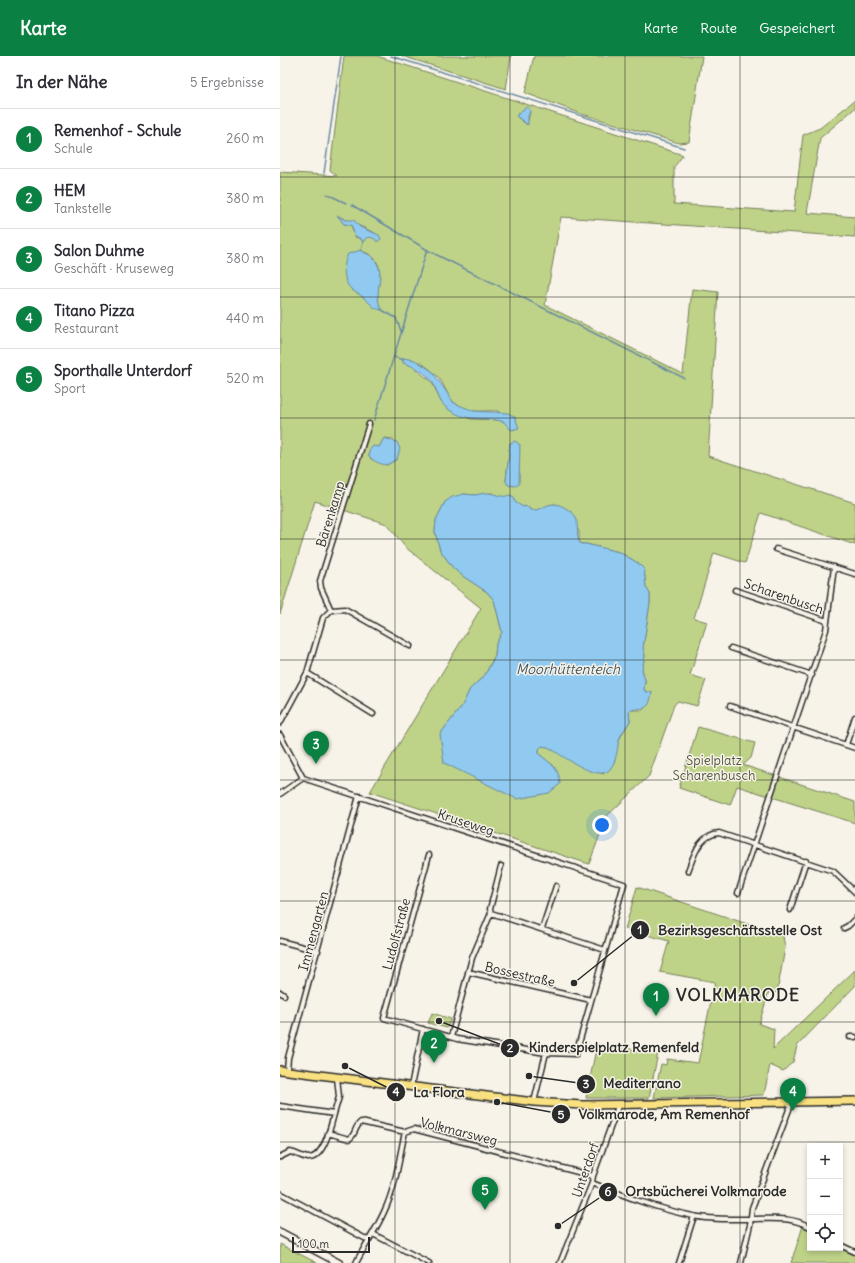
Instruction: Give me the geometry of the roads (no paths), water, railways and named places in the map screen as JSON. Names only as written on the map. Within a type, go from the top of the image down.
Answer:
[{"type":"main road","points":[[283,1070],[534,1102],[618,1106],[855,1101]]},
{"type":"main road","points":[[280,1232],[339,1263]]},
{"type":"street","name":"Bärenkamp","points":[[331,610],[321,588],[320,581],[369,424]]},
{"type":"street","points":[[776,549],[855,574]]},
{"type":"street","name":"Scharenbusch","points":[[738,893],[812,675],[827,621],[834,567]]},
{"type":"street","name":"Scharenbusch","points":[[735,590],[827,621]]},
{"type":"street","points":[[280,723],[307,672],[323,618],[331,610],[345,608],[410,646]]},
{"type":"street","points":[[731,648],[812,675]]},
{"type":"street","points":[[307,672],[373,714]]},
{"type":"street","points":[[730,706],[855,748]]},
{"type":"street","points":[[846,745],[855,717]]},
{"type":"street","points":[[280,735],[303,778],[280,794]]},
{"type":"street","name":"Kruseweg","points":[[303,778],[624,884],[605,950]]},
{"type":"street","name":"Immengarten","points":[[283,1070],[288,1058],[318,951],[359,796]]},
{"type":"street","points":[[688,871],[698,845],[707,836],[713,834],[726,835],[833,871],[855,892]]},
{"type":"street","name":"Ludolfstraße","points":[[423,1029],[384,1018],[429,855]]},
{"type":"street","points":[[790,910],[806,861]]},
{"type":"street","points":[[451,1037],[468,972],[480,935],[491,913],[490,909],[501,866]]},
{"type":"street","points":[[542,929],[556,886]]},
{"type":"street","points":[[411,1086],[423,1029],[451,1037],[546,1053],[576,1054],[605,950],[491,913]]},
{"type":"street","points":[[844,928],[855,919]]},
{"type":"street","points":[[280,941],[318,951]]},
{"type":"street","name":"Bossestraße","points":[[468,972],[591,1000]]},
{"type":"street","points":[[534,1102],[546,1053]]},
{"type":"street","points":[[280,1157],[290,1152],[307,1158],[314,1156],[324,1145],[339,1097],[338,1077]]},
{"type":"street","points":[[741,1263],[752,1208],[790,1107],[790,1102]]},
{"type":"street","points":[[280,1106],[334,1114]]},
{"type":"street","name":"Unterdorf","points":[[560,1263],[592,1183],[593,1176],[618,1106]]},
{"type":"street","name":"Volkmarsweg","points":[[328,1133],[349,1139],[353,1137],[356,1127],[361,1122],[405,1132],[414,1129],[593,1176]]},
{"type":"street","points":[[356,1263],[368,1240],[373,1234],[388,1202],[405,1132]]},
{"type":"street","points":[[592,1183],[645,1203],[694,1216],[750,1219],[790,1219],[807,1226]]},
{"type":"street","points":[[280,1193],[368,1240]]},
{"type":"street","points":[[679,1263],[694,1216]]},
{"type":"street","points":[[373,1234],[429,1263]]},
{"type":"street","points":[[843,1246],[855,1252]]},
{"type":"water","points":[[526,107],[529,108],[530,112],[528,116],[528,125],[516,116]]},
{"type":"water","points":[[337,215],[345,220],[354,220],[360,227],[379,235],[381,239],[377,242],[374,238],[366,238],[363,242],[354,234],[351,225],[344,224]]},
{"type":"water","points":[[361,250],[373,257],[378,265],[380,277],[378,297],[382,310],[374,307],[353,290],[346,281],[344,267],[348,254]]},
{"type":"water","points":[[403,358],[415,360],[432,371],[454,403],[474,411],[508,413],[515,417],[519,428],[511,430],[504,422],[489,419],[470,418],[456,414],[445,407],[430,379],[420,370],[403,363]]},
{"type":"water","points":[[384,438],[397,442],[400,449],[397,459],[387,465],[372,459],[369,453],[373,446],[379,447]]},
{"type":"water","points":[[515,441],[520,445],[519,484],[516,486],[508,485],[506,481],[510,443]]},
{"type":"water","name":"Moorhüttenteich","points":[[492,493],[500,496],[510,495],[514,497],[515,502],[523,507],[527,506],[530,510],[540,509],[552,504],[563,506],[574,514],[576,518],[578,536],[581,544],[619,552],[638,563],[644,569],[646,587],[650,594],[643,648],[645,656],[642,669],[645,680],[644,690],[647,692],[652,692],[651,698],[646,707],[630,710],[630,721],[620,737],[612,766],[605,773],[598,773],[570,761],[548,747],[542,746],[539,749],[539,754],[554,766],[560,778],[560,784],[549,793],[517,799],[444,763],[440,734],[462,706],[470,689],[485,675],[495,656],[496,644],[502,632],[494,600],[487,592],[453,568],[440,550],[435,532],[436,520],[445,502],[452,497],[464,494],[475,495]]},
{"type":"waterway","points":[[324,173],[341,56]]},
{"type":"waterway","points":[[391,56],[684,148]]},
{"type":"waterway","points":[[327,194],[346,203]]},
{"type":"waterway","points":[[352,205],[431,252],[684,378]]},
{"type":"waterway","points":[[361,250],[363,242]]},
{"type":"waterway","points":[[374,420],[427,250]]},
{"type":"waterway","points":[[382,310],[396,318],[401,331]]},
{"type":"waterway","points":[[394,357],[403,360]]},
{"type":"place","name":"Salon Duhme","points":[[316,764]]},
{"type":"place","name":"Bezirksgeschäftsstelle Ost","points":[[574,983]]},
{"type":"place","name":"Remenhof - Schule","points":[[656,1016]]},
{"type":"place","name":"Kinderspielplatz Remenfeld","points":[[439,1021]]},
{"type":"place","name":"HEM","points":[[434,1063]]},
{"type":"place","name":"La Flora","points":[[345,1066]]},
{"type":"place","name":"Mediterrano","points":[[529,1076]]},
{"type":"place","name":"Volkmarode, Am Remenhof","points":[[497,1102]]},
{"type":"place","name":"Titano Pizza","points":[[793,1111]]},
{"type":"place","name":"Sporthalle Unterdorf","points":[[485,1210]]},
{"type":"place","name":"Ortsbücherei Volkmarode","points":[[558,1226]]},
{"type":"district","name":"VOLKMARODE","points":[[738,995]]},
{"type":"park label","name":"Spielplatz Scharenbusch","points":[[714,768]]}]
